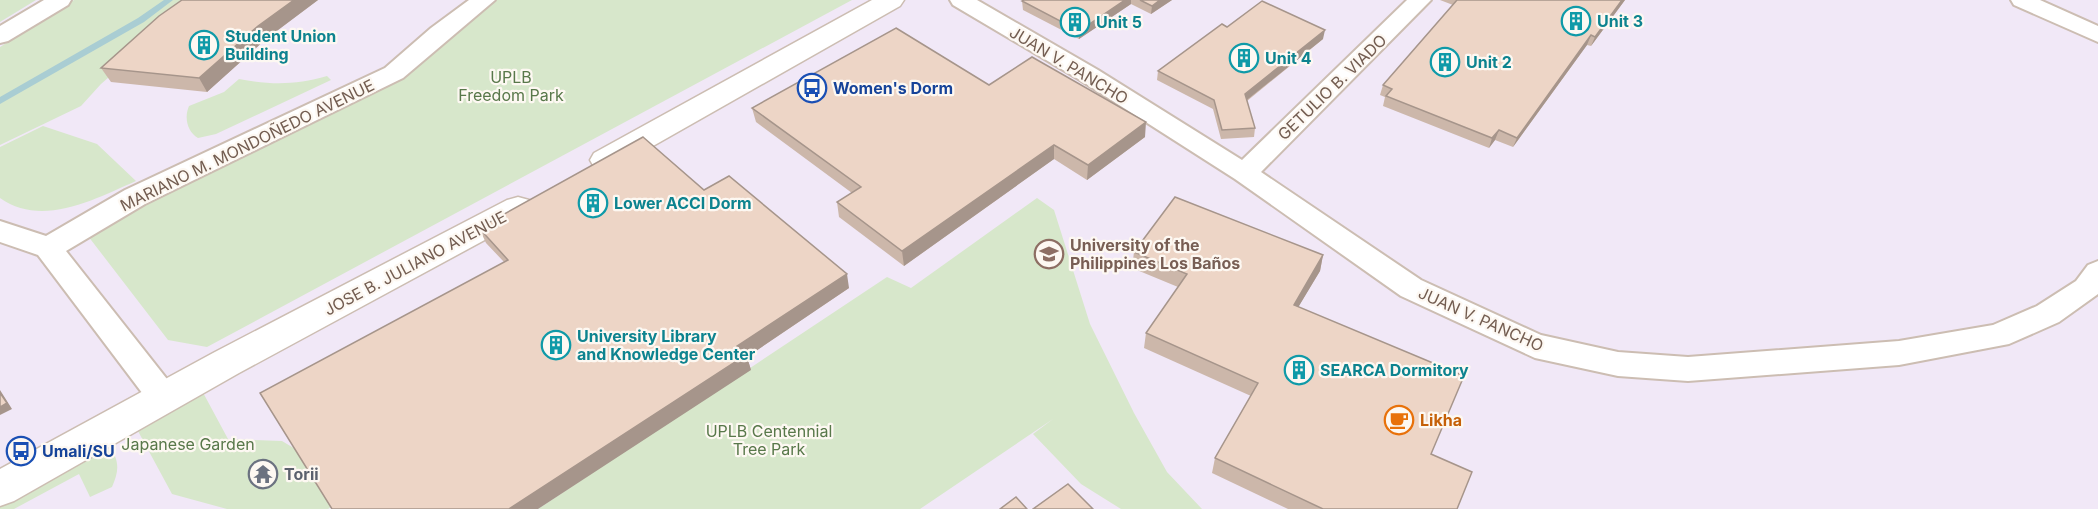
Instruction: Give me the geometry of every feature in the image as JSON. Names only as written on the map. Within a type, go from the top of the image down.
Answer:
[{"type":"street","points":[[0,36],[60,0]]},
{"type":"street","name":"MARIANO M. MONDOÑEDO AVENUE","points":[[439,33],[450,0]]},
{"type":"street","name":"MARIANO M. MONDOÑEDO AVENUE","points":[[48,248],[135,197],[394,74],[439,33],[484,0]]},
{"type":"street","points":[[579,174],[891,0]]},
{"type":"street","name":"JUAN V. PANCHO","points":[[961,0],[1089,75],[1244,173],[1411,288],[1534,346],[1618,364],[1688,369],[1899,352],[1998,336],[2048,314],[2086,289],[2098,272]]},
{"type":"street","name":"GETULIO B. VIADO","points":[[1244,173],[1420,0]]},
{"type":"street","points":[[2022,0],[2098,35]]},
{"type":"street","name":"JOSE B. JULIANO AVENUE","points":[[0,489],[163,397],[549,191]]},
{"type":"street","points":[[0,231],[48,248],[163,397]]},
{"type":"shaded area","name":"University of the Philippines Los Baños","points":[[0,0],[2098,0],[2098,509],[0,509]]},
{"type":"green space","points":[[0,0],[36,0],[0,22]]},
{"type":"green space","points":[[74,0],[203,0],[162,31],[101,84],[81,106],[0,145],[0,47]]},
{"type":"green space","name":"UPLB Freedom Park","points":[[484,0],[852,0],[207,347],[168,340],[88,236],[89,230],[402,72]]},
{"type":"green space","points":[[327,76],[331,80],[216,134],[198,138],[189,128],[187,115],[189,106],[224,92],[239,79],[283,83]]},
{"type":"green space","points":[[43,126],[97,144],[136,181],[86,202],[51,211],[33,211],[16,207],[0,198],[0,147]]},
{"type":"green space","name":"UPLB Centennial Tree Park","points":[[1037,198],[1054,210],[1090,324],[1134,413],[1167,472],[1202,509],[1121,509],[1081,484],[1033,434],[1053,419],[920,509],[538,509],[887,277],[911,288]]},
{"type":"green space","name":"Japanese Garden","points":[[200,387],[228,439],[282,441],[297,450],[333,506],[328,509],[227,509],[172,494],[132,420]]},
{"type":"green space","points":[[109,446],[115,456],[117,466],[112,487],[90,497],[79,474],[14,509],[0,509],[0,499]]},
{"type":"building","name":"Student Union Building","points":[[182,0],[294,0],[258,26],[199,78],[101,68],[159,16]]},
{"type":"building","name":"Unit 5","points":[[1125,0],[1079,31],[1022,1]]},
{"type":"building","points":[[1140,0],[1160,0],[1152,6]]},
{"type":"building","points":[[1457,0],[1622,0],[1595,37],[1591,35],[1517,138],[1499,130],[1492,138],[1386,96],[1392,89],[1383,85]]},
{"type":"building","name":"Unit 4","points":[[1262,1],[1325,30],[1245,94],[1255,128],[1222,130],[1214,100],[1158,71],[1222,24],[1227,27]]},
{"type":"building","points":[[896,28],[989,85],[1032,57],[1146,122],[1088,165],[1054,145],[902,251],[837,202],[861,187],[752,108]]},
{"type":"building","name":"University Library and Knowledge Center","points":[[643,137],[704,190],[729,176],[847,274],[737,346],[746,355],[509,509],[332,509],[260,393],[508,260],[479,228]]},
{"type":"building","name":"SEARCA Dormitory","points":[[1175,197],[1323,255],[1294,305],[1464,376],[1431,454],[1472,472],[1457,509],[1323,509],[1215,458],[1258,383],[1146,333],[1187,274],[1134,252]]},
{"type":"building","points":[[0,393],[7,403],[0,407]]},
{"type":"building","points":[[1068,484],[1093,509],[1033,509]]},
{"type":"building","points":[[1016,497],[1027,509],[1000,509]]},
{"type":"waterway","points":[[0,101],[141,20],[169,0]]},
{"type":"place","name":"Unit 3","points":[[1576,21]]},
{"type":"place","name":"Unit 5","points":[[1075,22]]},
{"type":"place","name":"Student Union Building","points":[[204,45]]},
{"type":"place","name":"Unit 4","points":[[1244,58]]},
{"type":"place","name":"Unit 2","points":[[1445,62]]},
{"type":"place","name":"Women's Dorm","points":[[812,88]]},
{"type":"place","name":"Lower ACCI Dorm","points":[[593,203]]},
{"type":"place","name":"University of the Philippines Los Baños","points":[[1049,254]]},
{"type":"place","name":"University Library and Knowledge Center","points":[[556,345]]},
{"type":"place","name":"SEARCA Dormitory","points":[[1299,370]]},
{"type":"place","name":"Likha","points":[[1399,420]]},
{"type":"place","name":"Umali/SU","points":[[21,451]]},
{"type":"place","name":"Torii","points":[[263,474]]}]
